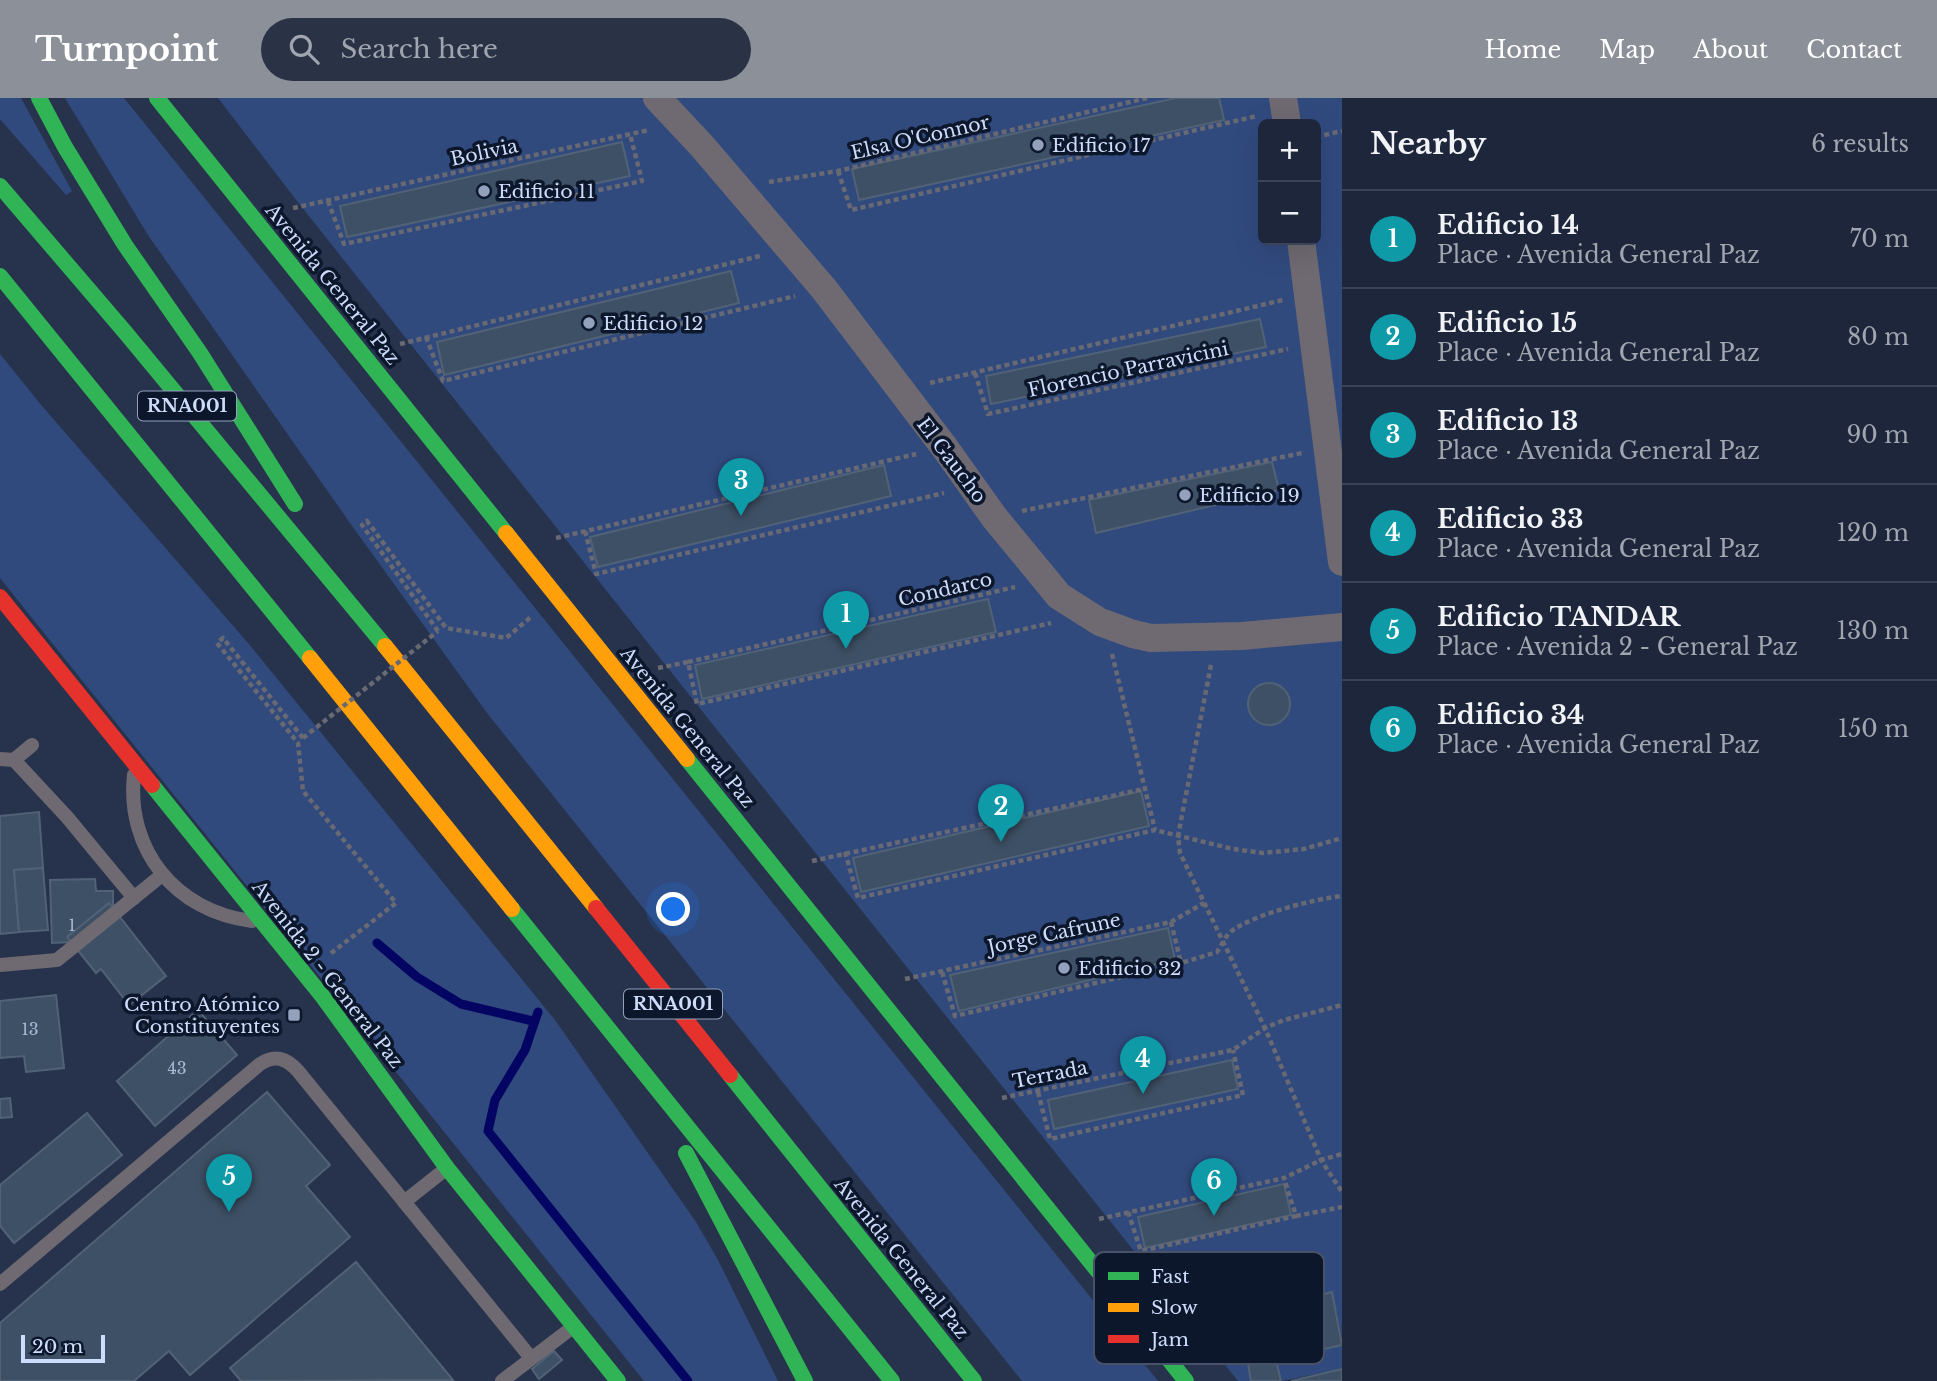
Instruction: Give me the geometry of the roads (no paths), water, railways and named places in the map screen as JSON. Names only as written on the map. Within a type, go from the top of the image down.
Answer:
[{"type":"main road","points":[[39,98],[125,245],[201,353],[301,513]]},
{"type":"main road","name":"Avenida General Paz","points":[[157,98],[1094,1266]]},
{"type":"main road","name":"Avenida General Paz","points":[[0,186],[97,297],[372,628],[974,1381]]},
{"type":"main road","name":"RNA001","points":[[0,276],[892,1381]]},
{"type":"main road","points":[[29,338],[127,430]]},
{"type":"main road","points":[[315,536],[372,628]]},
{"type":"main road","name":"Avenida 2 - General Paz","points":[[0,597],[305,974],[447,1168],[618,1381]]},
{"type":"main road","points":[[642,1070],[805,1381]]},
{"type":"main road","name":"Avenida General Paz","points":[[1172,1364],[1186,1381]]},
{"type":"street","name":"El Gaucho","points":[[657,98],[738,187],[824,289],[898,390],[974,486],[994,517],[1059,597],[1087,615],[1114,627],[1151,638],[1342,627]]},
{"type":"street","points":[[1302,245],[1342,562]]},
{"type":"lane","points":[[32,745],[7,760],[67,817],[134,898]]},
{"type":"lane","points":[[135,763],[132,792],[135,822],[146,850],[162,875],[183,895],[207,910],[234,919],[263,922]]},
{"type":"lane","points":[[0,965],[57,960],[162,875]]},
{"type":"lane","points":[[1,1282],[269,1058],[279,1057],[290,1062],[531,1358]]},
{"type":"lane","points":[[404,1202],[447,1168]]},
{"type":"lane","points":[[502,1381],[574,1326]]},
{"type":"waterway","points":[[377,943],[417,977],[461,1004],[533,1021]]},
{"type":"waterway","points":[[538,1012],[525,1050],[495,1100],[488,1131],[688,1381]]},
{"type":"place","name":"Edificio 17","points":[[1038,145]]},
{"type":"place","name":"Edificio 11","points":[[484,191]]},
{"type":"place","name":"Edificio 12","points":[[589,323]]},
{"type":"place","name":"Edificio 19","points":[[1185,495]]},
{"type":"place","name":"Edificio 13","points":[[741,516]]},
{"type":"place","name":"Edificio 14","points":[[846,649]]},
{"type":"place","name":"Edificio 15","points":[[1001,842]]},
{"type":"place","name":"Edificio 32","points":[[1064,968]]},
{"type":"place","name":"Centro Atómico Constituyentes","points":[[294,1015]]},
{"type":"place","name":"Edificio 33","points":[[1143,1094]]},
{"type":"place","name":"Edificio TANDAR","points":[[229,1212]]},
{"type":"place","name":"Edificio 34","points":[[1214,1216]]}]
